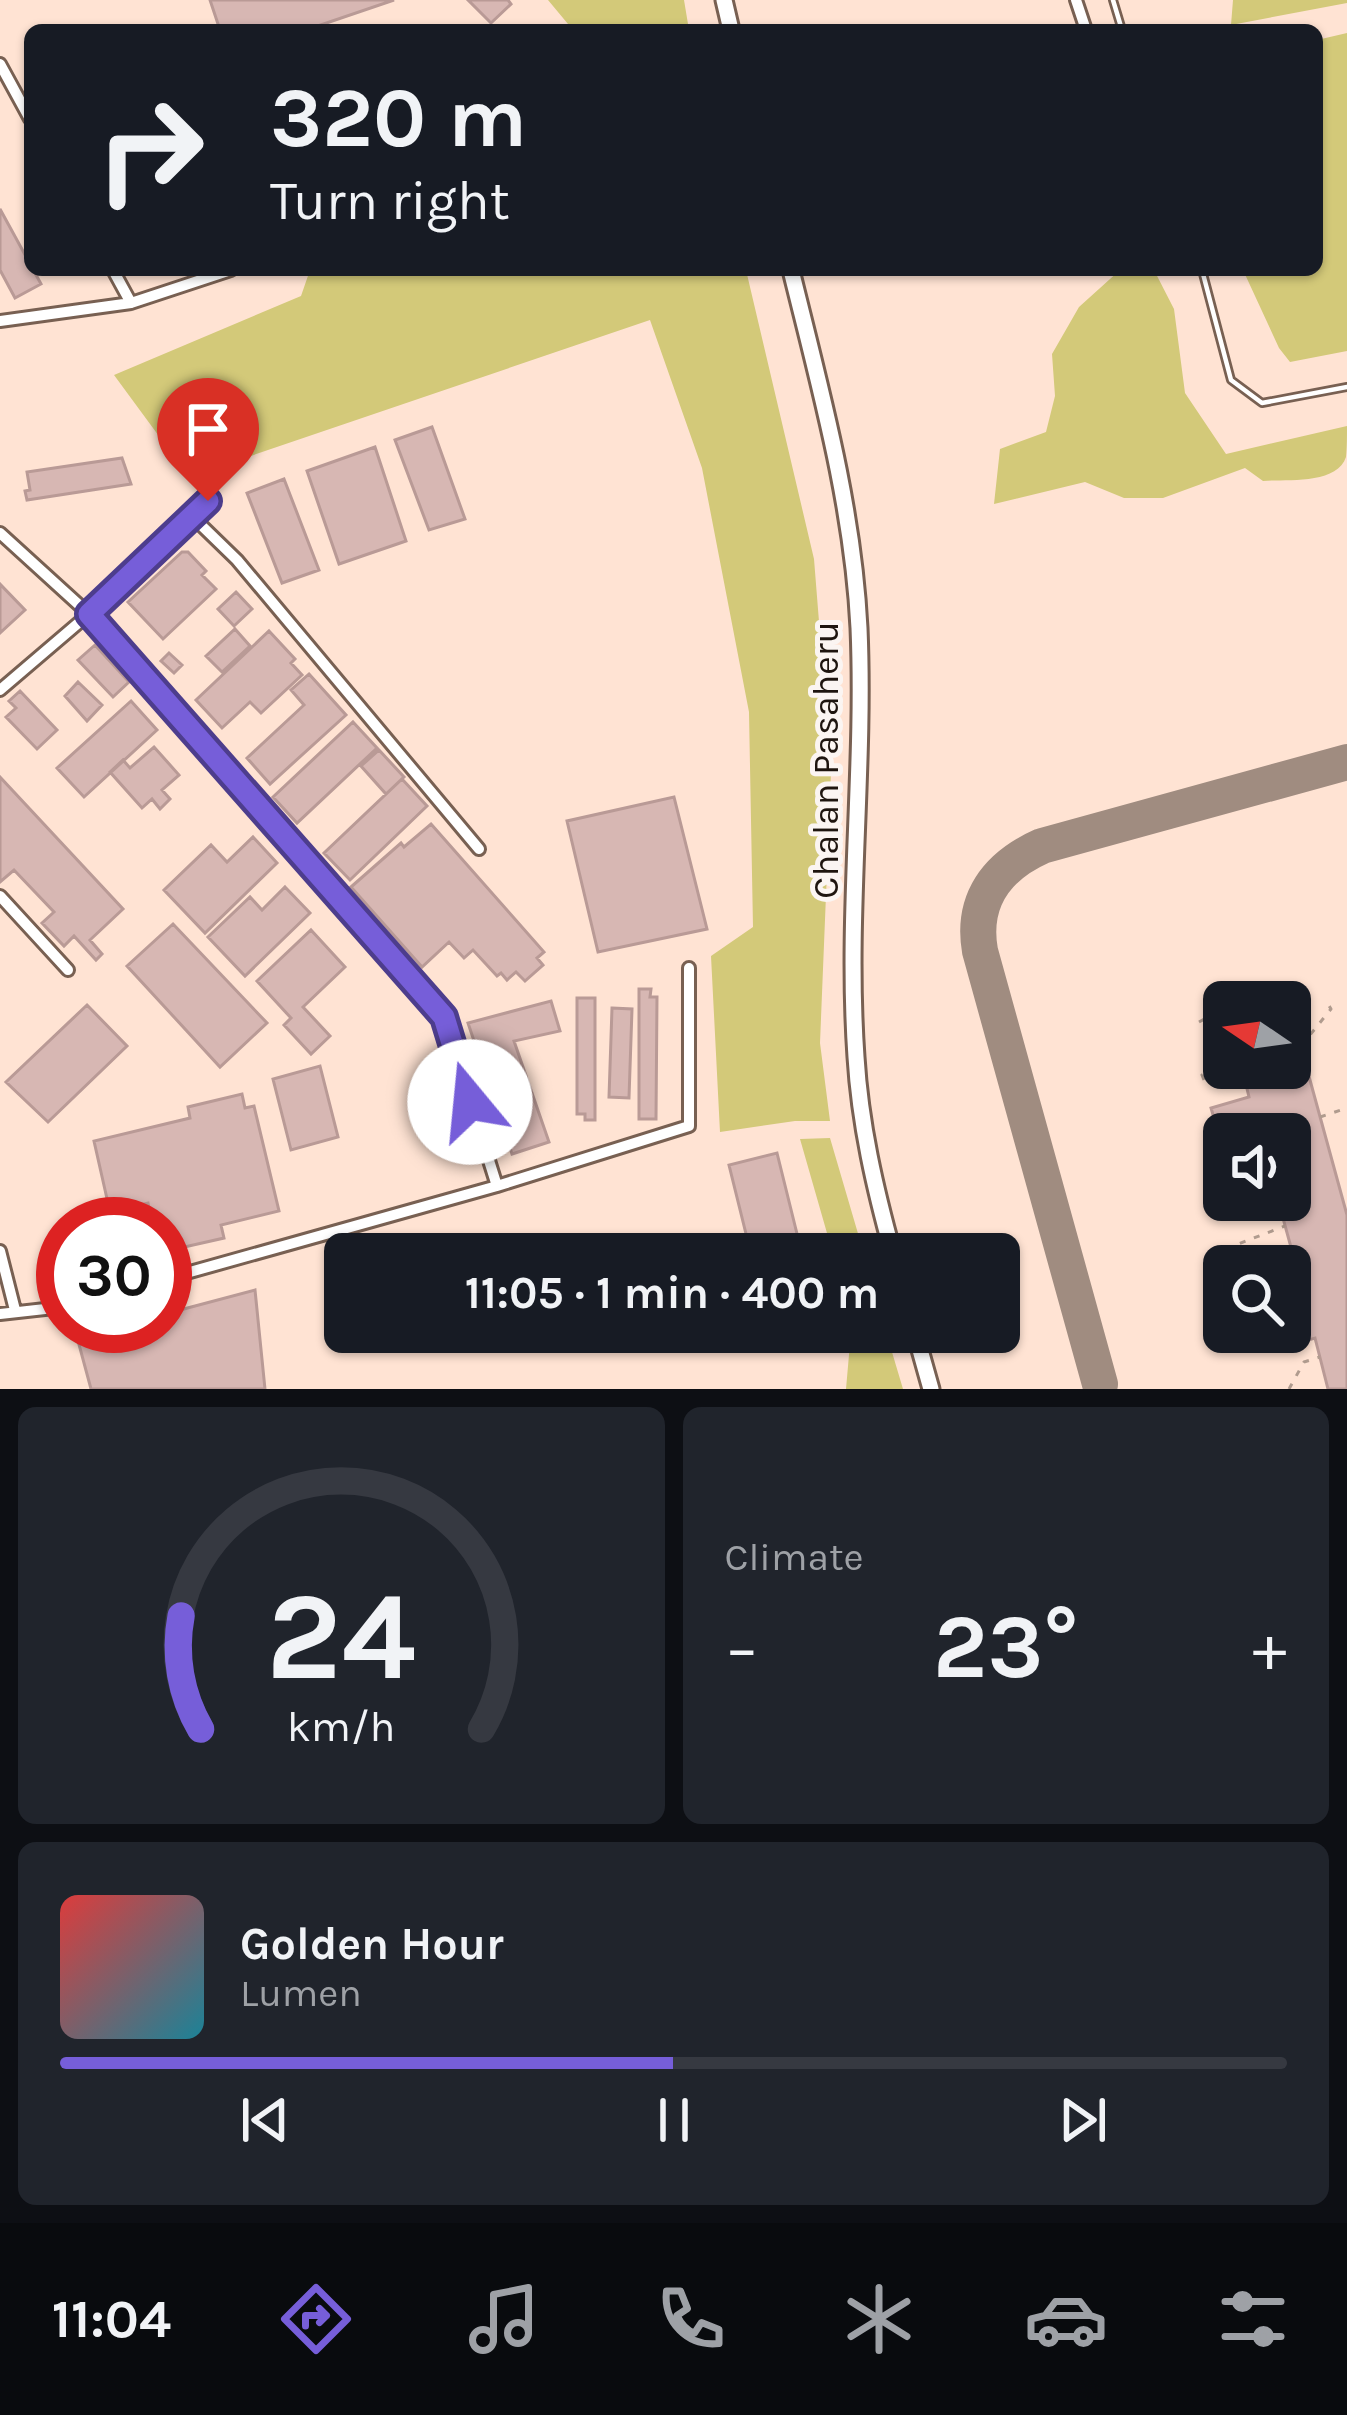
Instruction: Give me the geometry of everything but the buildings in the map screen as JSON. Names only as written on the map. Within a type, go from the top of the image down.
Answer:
[{"type":"main road","name":"Chalan Pasaheru","points":[[792,276],[838,463],[856,588],[860,703],[856,1054],[864,1131],[888,1233]]},
{"type":"main road","points":[[921,1353],[931,1389]]},
{"type":"street","points":[[0,64],[24,108]]},
{"type":"street","points":[[116,276],[131,303]]},
{"type":"street","points":[[0,321],[131,303],[213,276]]},
{"type":"street","points":[[0,690],[89,614],[208,501]]},
{"type":"street","points":[[189,519],[237,560],[479,849]]},
{"type":"street","points":[[0,533],[89,614],[444,1017],[497,1186]]},
{"type":"street","points":[[0,896],[68,970]]},
{"type":"street","points":[[192,1271],[497,1186],[689,1126],[689,968]]},
{"type":"street","points":[[0,1251],[15,1310]]},
{"type":"street","points":[[0,1314],[36,1309]]},
{"type":"lane","points":[[1204,276],[1231,380],[1262,403],[1347,387]]},
{"type":"path","points":[[1311,1034],[1331,1009],[1328,1004]]},
{"type":"path","points":[[1199,1022],[1203,1020]]},
{"type":"path","points":[[1320,1118],[1347,1108]]},
{"type":"path","points":[[1236,1245],[1285,1226]]},
{"type":"path","points":[[1289,1389],[1304,1362],[1320,1357]]},
{"type":"shaded area","points":[[548,0],[684,0],[688,24],[568,24]]},
{"type":"shaded area","points":[[1233,0],[1347,0],[1347,3],[1231,24]]},
{"type":"shaded area","points":[[1347,33],[1347,351],[1290,362],[1246,276],[1323,276],[1323,39]]},
{"type":"shaded area","points":[[308,276],[747,276],[814,559],[831,772],[820,1043],[830,1121],[720,1132],[711,956],[753,927],[749,712],[702,468],[650,320],[189,477],[114,375],[301,296]]},
{"type":"shaded area","points":[[1113,276],[1157,276],[1174,309],[1185,393],[1226,454],[1347,426],[1346,457],[1341,466],[1310,479],[1263,481],[1245,468],[1163,498],[1124,498],[1085,482],[994,504],[1000,449],[1046,432],[1055,396],[1052,354],[1079,307]]},
{"type":"shaded area","points":[[830,1138],[858,1233],[827,1233],[800,1139]]},
{"type":"shaded area","points":[[849,1353],[892,1353],[903,1389],[846,1389]]},
{"type":"taxiway","points":[[1100,1384],[980,951],[984,901],[1000,875],[1042,846],[1347,762]]},
{"type":"route","points":[[208,501],[89,614],[444,1017],[470,1102]]}]
